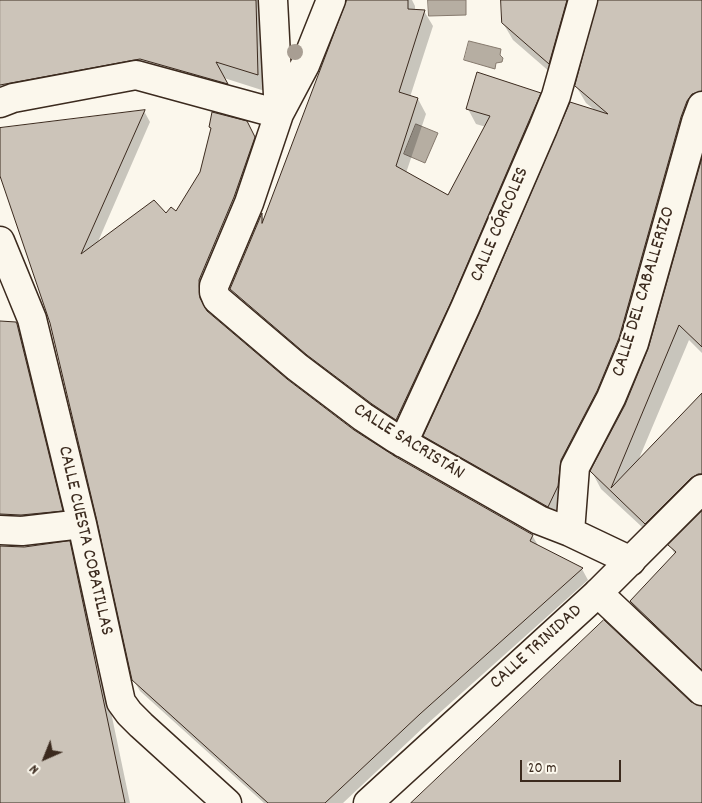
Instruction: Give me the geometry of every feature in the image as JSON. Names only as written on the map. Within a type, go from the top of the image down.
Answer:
[{"type":"street","points":[[273,0],[280,114]]},
{"type":"street","points":[[280,114],[305,65],[331,0]]},
{"type":"street","name":"CALLE CÓRCOLES","points":[[403,443],[466,308],[556,96],[583,0]]},
{"type":"street","points":[[0,103],[12,98],[136,75],[280,114]]},
{"type":"street","name":"CALLE DEL CABALLERIZO","points":[[570,532],[575,467],[611,398],[634,343],[685,159],[702,106]]},
{"type":"street","name":"CALLE SACRISTÁN","points":[[280,114],[249,203],[214,286],[214,292],[223,305],[297,367],[363,417],[403,443],[539,520],[570,532],[631,561]]},
{"type":"street","name":"CALLE CUESTA COBATILLAS","points":[[0,241],[32,319],[82,524],[121,702],[128,713],[227,803]]},
{"type":"street","name":"CALLE TRINIDAD","points":[[368,803],[598,593],[702,489]]},
{"type":"street","points":[[0,530],[22,531],[82,524]]},
{"type":"street","points":[[598,593],[702,691]]},
{"type":"shaded area","points":[[428,0],[466,0],[466,15],[429,16]]},
{"type":"shaded area","points":[[469,41],[501,49],[502,62],[496,63],[495,69],[464,60]]},
{"type":"shaded area","points":[[416,124],[438,133],[425,163],[404,154]]},
{"type":"building","points":[[0,0],[256,0],[258,75],[216,62],[228,84],[140,59],[0,85]]},
{"type":"building","points":[[347,0],[408,0],[408,9],[425,10],[399,92],[418,98],[396,166],[448,195],[490,116],[466,109],[477,72],[541,93],[451,302],[396,420],[307,355],[230,289],[262,213],[262,223]]},
{"type":"building","points":[[501,0],[567,0],[549,64],[502,23]]},
{"type":"building","points":[[598,0],[702,0],[702,91],[692,94],[681,117],[619,338],[597,391],[561,460],[558,486],[548,507],[423,436],[479,314],[570,102],[608,114],[575,86]]},
{"type":"building","points":[[145,110],[81,254],[154,200],[166,213],[171,207],[176,211],[200,172],[211,128],[209,127],[212,112],[247,121],[255,137],[234,197],[199,280],[200,298],[207,311],[287,379],[354,430],[396,457],[533,535],[530,541],[583,568],[420,714],[325,803],[268,803],[132,680],[50,323],[0,176],[0,128]]},
{"type":"building","points":[[702,158],[702,347],[679,325],[611,488],[702,393],[702,474],[691,478],[645,524],[590,471],[625,405],[648,349]]},
{"type":"building","points":[[0,321],[16,322],[17,324],[63,511],[21,515],[0,514]]},
{"type":"building","points":[[702,511],[702,670],[630,601],[676,552],[668,545]]},
{"type":"building","points":[[70,541],[125,803],[0,803],[0,546],[24,547]]},
{"type":"building","points":[[604,620],[691,702],[702,706],[702,803],[411,803]]}]
